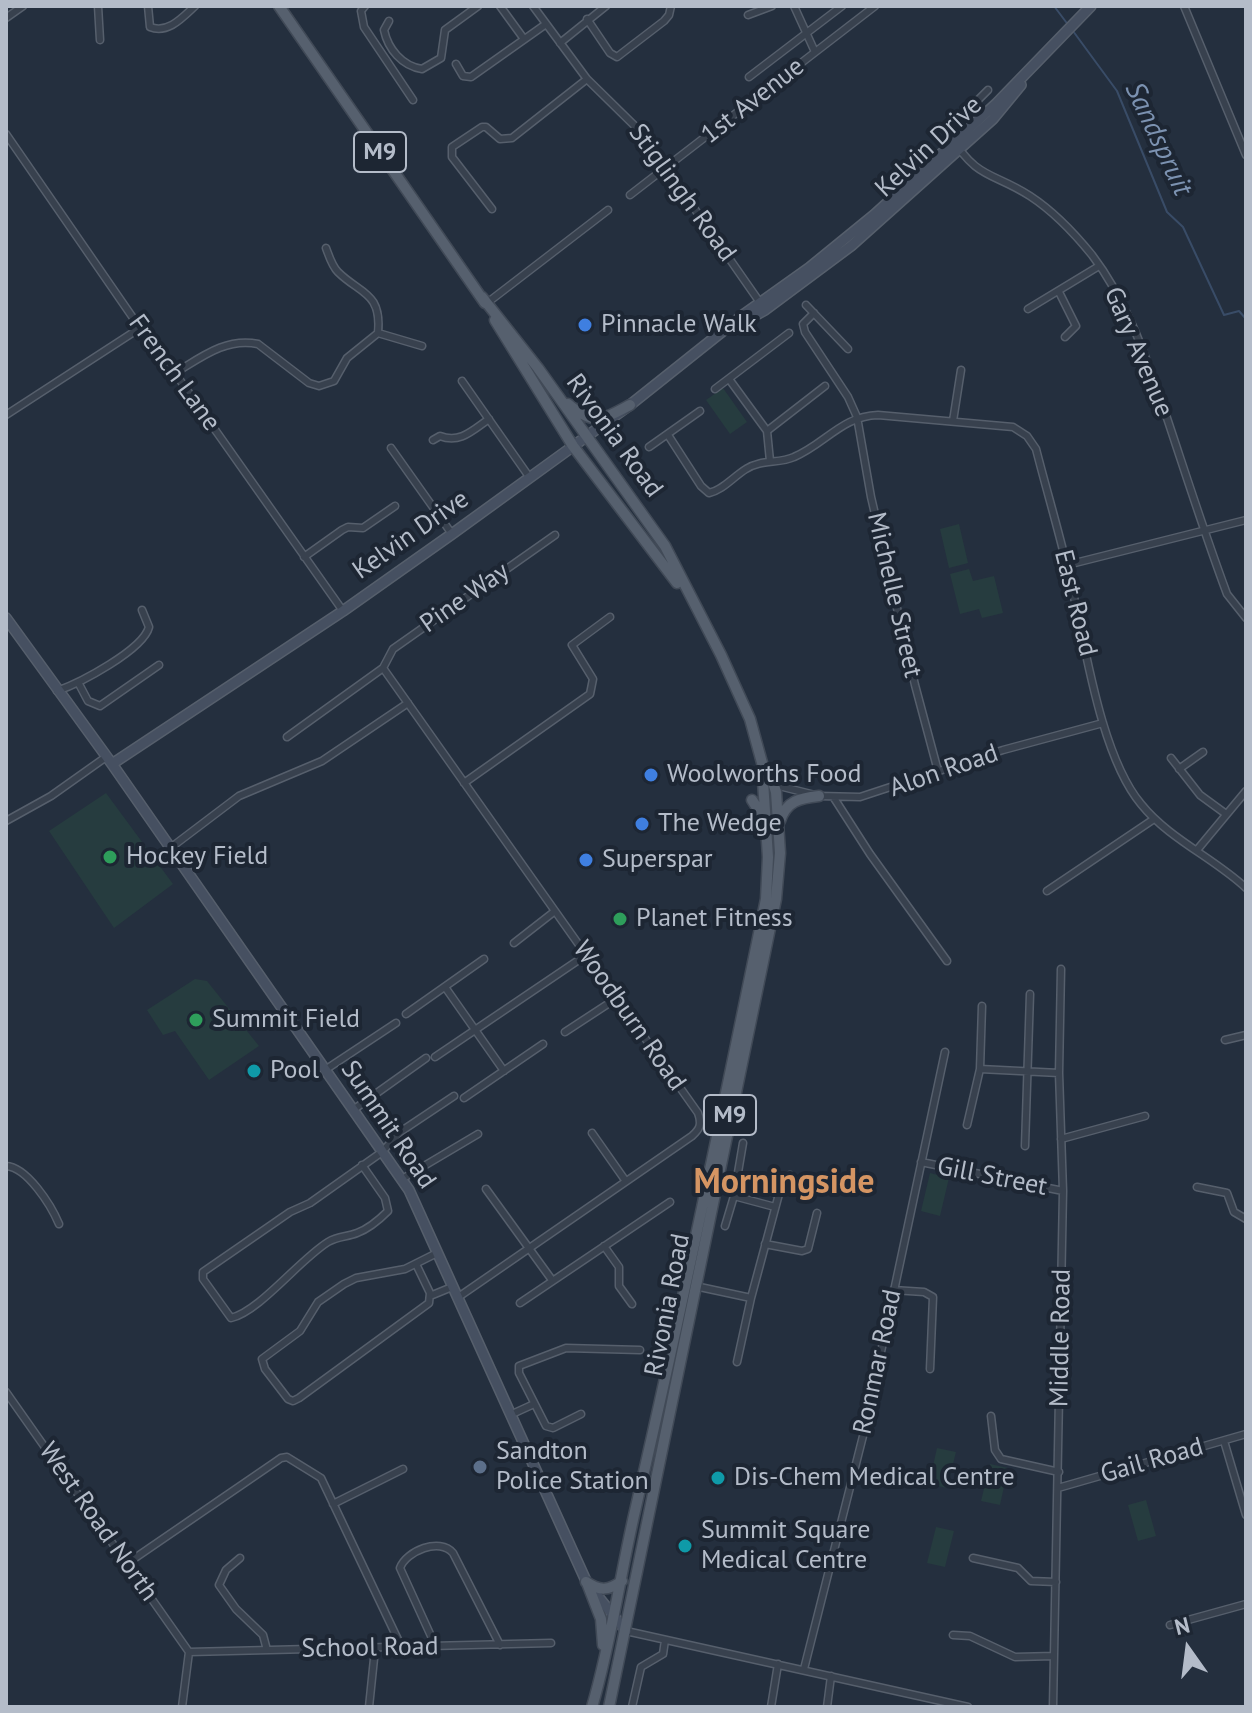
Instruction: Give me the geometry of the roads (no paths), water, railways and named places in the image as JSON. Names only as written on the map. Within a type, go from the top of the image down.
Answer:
[{"type":"main road","name":"Rivonia Road","points":[[279,6],[485,301],[555,392],[665,546],[750,719],[767,777],[775,791],[766,899],[609,1707]]},
{"type":"main road","name":"Kelvin Drive","points":[[109,761],[343,611],[587,437],[727,330],[763,307],[957,146],[1091,6]]},
{"type":"main road","name":"Rivonia Road","points":[[485,301],[573,446],[697,610]]},
{"type":"main road","points":[[555,392],[577,411],[594,420],[606,418],[630,405]]},
{"type":"main road","name":"Summit Road","points":[[6,618],[402,1179],[586,1583],[626,1631]]},
{"type":"main road","points":[[752,800],[773,827],[790,803],[819,796]]},
{"type":"main road","name":"Rivonia Road","points":[[592,1707],[604,1667],[626,1552],[690,1284]]},
{"type":"main road","points":[[650,1447],[656,1438],[664,1436]]},
{"type":"main road","points":[[586,1583],[609,1589],[622,1581]]},
{"type":"main road","points":[[586,1583],[602,1625],[604,1667]]},
{"type":"street","points":[[6,18],[23,6]]},
{"type":"street","points":[[98,6],[100,40]]},
{"type":"street","points":[[148,6],[150,27],[156,29],[170,26],[195,6]]},
{"type":"street","points":[[365,6],[361,11],[364,27],[413,100]]},
{"type":"street","points":[[389,21],[384,34],[394,50],[409,67],[422,69],[441,58],[445,30],[478,6]]},
{"type":"street","points":[[500,6],[524,39]]},
{"type":"street","name":"Stiglingh Road","points":[[533,6],[587,79],[641,132],[763,307]]},
{"type":"street","points":[[560,43],[606,6]]},
{"type":"street","points":[[587,19],[613,56],[617,57],[664,21],[671,6]]},
{"type":"street","points":[[748,15],[772,6]]},
{"type":"street","points":[[794,6],[815,52]]},
{"type":"street","points":[[749,77],[842,6]]},
{"type":"street","name":"1st Avenue","points":[[630,195],[875,6]]},
{"type":"street","points":[[1184,6],[1246,155]]},
{"type":"street","points":[[456,64],[463,76],[471,77],[546,24]]},
{"type":"street","points":[[492,209],[452,157],[451,150],[458,141],[482,127],[500,139],[512,138],[587,79]]},
{"type":"street","points":[[957,146],[950,128],[988,90]]},
{"type":"street","name":"French Lane","points":[[6,134],[140,328],[343,611]]},
{"type":"street","name":"Gary Avenue","points":[[957,146],[977,170],[1043,205],[1082,244],[1122,303],[1150,368],[1227,594],[1246,618]]},
{"type":"street","points":[[485,301],[608,210]]},
{"type":"street","points":[[326,248],[337,271],[366,292],[377,309],[378,333]]},
{"type":"street","points":[[1028,309],[1099,266]]},
{"type":"street","points":[[1059,292],[1076,326],[1065,337]]},
{"type":"street","points":[[806,305],[848,349]]},
{"type":"street","name":"Michelle Street","points":[[814,313],[803,324],[805,332],[848,397],[857,417],[871,497],[938,771]]},
{"type":"street","points":[[6,415],[140,328]]},
{"type":"street","points":[[378,333],[422,346]]},
{"type":"street","points":[[175,373],[216,348],[248,342],[258,344],[309,383],[326,385],[334,381],[347,358],[378,333]]},
{"type":"street","points":[[715,389],[789,333]]},
{"type":"street","points":[[953,421],[961,370]]},
{"type":"street","points":[[729,379],[767,431],[770,461]]},
{"type":"street","points":[[462,381],[530,478]]},
{"type":"street","points":[[767,431],[825,386]]},
{"type":"street","points":[[649,447],[700,411]]},
{"type":"street","name":"East Road","points":[[857,417],[878,415],[1013,427],[1032,442],[1067,565],[1103,723],[1129,789],[1154,819],[1246,888]]},
{"type":"street","points":[[668,435],[701,486],[709,493],[750,466],[793,458],[857,417]]},
{"type":"street","points":[[433,440],[440,436],[451,440],[462,438],[489,419]]},
{"type":"street","points":[[391,448],[452,534]]},
{"type":"street","points":[[304,557],[342,530],[348,527],[363,528],[395,506]]},
{"type":"street","points":[[1067,565],[1246,520]]},
{"type":"street","name":"Pine Way","points":[[287,737],[383,668],[393,649],[555,535]]},
{"type":"street","points":[[57,691],[79,684],[144,638],[149,627],[142,610]]},
{"type":"street","points":[[464,783],[590,694],[593,679],[572,645],[610,617]]},
{"type":"street","points":[[79,684],[88,701],[100,706],[159,665]]},
{"type":"street","name":"Woodburn Road","points":[[383,668],[698,1113],[701,1123],[692,1136],[457,1298]]},
{"type":"street","points":[[169,849],[239,796],[322,761],[408,703]]},
{"type":"street","name":"Alon Road","points":[[775,791],[834,798],[868,796],[938,771],[1103,723]]},
{"type":"street","points":[[1179,769],[1203,752]]},
{"type":"street","points":[[1171,758],[1200,795],[1226,814]]},
{"type":"street","points":[[6,821],[109,761]]},
{"type":"street","points":[[1197,850],[1246,791]]},
{"type":"street","points":[[834,798],[947,961]]},
{"type":"street","points":[[1047,891],[1154,819]]},
{"type":"street","points":[[514,943],[555,911]]},
{"type":"street","points":[[435,1057],[586,955]]},
{"type":"street","points":[[406,1014],[484,959]]},
{"type":"street","name":"Middle Road","points":[[1053,1707],[1063,1191],[1059,1073],[1061,969]]},
{"type":"street","points":[[445,987],[504,1071]]},
{"type":"street","points":[[1025,1146],[1030,994]]},
{"type":"street","points":[[565,1032],[617,998]]},
{"type":"street","points":[[967,1125],[980,1069],[982,1006]]},
{"type":"street","points":[[325,1070],[396,1023]]},
{"type":"street","points":[[1225,1040],[1246,1035]]},
{"type":"street","points":[[464,1098],[543,1044]]},
{"type":"street","name":"Ronmar Road","points":[[804,1669],[863,1436],[945,1052]]},
{"type":"street","points":[[353,1110],[426,1058]]},
{"type":"street","points":[[980,1069],[1059,1073]]},
{"type":"street","points":[[362,1165],[385,1198],[388,1211],[360,1232],[327,1242],[249,1310],[234,1318],[229,1317],[203,1279],[203,1272],[290,1212],[310,1203],[362,1165],[382,1152],[400,1132],[454,1096]]},
{"type":"street","points":[[1061,1139],[1145,1116]]},
{"type":"street","points":[[592,1133],[625,1180]]},
{"type":"street","points":[[402,1179],[478,1134]]},
{"type":"street","points":[[725,1226],[734,1196],[743,1143]]},
{"type":"street","name":"Gill Street","points":[[921,1162],[1063,1191]]},
{"type":"street","points":[[6,1166],[21,1172],[49,1204],[59,1224]]},
{"type":"street","points":[[737,1362],[775,1207],[784,1181],[790,1175]]},
{"type":"street","points":[[745,1186],[779,1194]]},
{"type":"street","points":[[1197,1187],[1227,1193],[1233,1210],[1244,1220]]},
{"type":"street","points":[[486,1189],[552,1280]]},
{"type":"street","points":[[734,1196],[775,1207]]},
{"type":"street","points":[[520,1303],[670,1202]]},
{"type":"street","points":[[765,1244],[802,1251],[808,1249],[817,1213]]},
{"type":"street","points":[[604,1246],[619,1267],[619,1286],[632,1304]]},
{"type":"street","points":[[437,1253],[405,1269],[356,1278],[344,1284],[318,1302],[300,1331],[263,1357],[264,1366],[286,1397],[295,1400],[426,1305],[430,1296],[452,1287]]},
{"type":"street","points":[[416,1264],[430,1296]]},
{"type":"street","points":[[690,1284],[751,1298]]},
{"type":"street","points":[[893,1290],[924,1292],[933,1297],[930,1369]]},
{"type":"street","points":[[581,1414],[549,1428],[518,1371],[521,1365],[566,1348],[640,1350]]},
{"type":"street","name":"West Road North","points":[[6,1392],[189,1652]]},
{"type":"street","points":[[510,1415],[534,1404]]},
{"type":"street","points":[[991,1416],[995,1450],[1001,1459],[1059,1472]]},
{"type":"street","name":"Gail Road","points":[[1058,1488],[1246,1434]]},
{"type":"street","points":[[1224,1441],[1246,1515]]},
{"type":"street","points":[[135,1558],[284,1457],[320,1476],[402,1648]]},
{"type":"street","points":[[333,1504],[403,1469]]},
{"type":"street","points":[[436,1647],[400,1568],[411,1555],[441,1545],[447,1546],[453,1553],[500,1645]]},
{"type":"street","points":[[240,1558],[225,1571],[219,1585],[236,1609],[257,1627],[267,1650]]},
{"type":"street","points":[[973,1558],[1018,1568],[1031,1581],[1056,1582]]},
{"type":"street","points":[[1170,1625],[1246,1604]]},
{"type":"street","points":[[626,1631],[804,1669],[934,1703],[968,1707]]},
{"type":"street","points":[[953,1635],[970,1636],[1015,1657],[1054,1656]]},
{"type":"street","points":[[632,1707],[641,1667],[663,1654],[665,1640]]},
{"type":"street","name":"School Road","points":[[189,1652],[551,1643]]},
{"type":"street","points":[[369,1707],[375,1649]]},
{"type":"street","points":[[182,1707],[189,1652]]},
{"type":"street","points":[[771,1707],[778,1664]]},
{"type":"street","points":[[827,1707],[831,1676]]},
{"type":"waterway","name":"Sandspruit","points":[[1054,6],[1069,26]]},
{"type":"waterway","name":"Sandspruit","points":[[1073,31],[1117,91],[1167,212],[1183,227],[1224,315],[1239,311],[1246,319]]},
{"type":"place","name":"Pinnacle Walk","points":[[585,325]]},
{"type":"place","name":"Woolworths Food","points":[[651,775]]},
{"type":"place","name":"The Wedge","points":[[642,824]]},
{"type":"place","name":"Hockey Field","points":[[110,857]]},
{"type":"place","name":"Superspar","points":[[586,860]]},
{"type":"place","name":"Planet Fitness","points":[[620,919]]},
{"type":"place","name":"Summit Field","points":[[196,1020]]},
{"type":"place","name":"Pool","points":[[254,1071]]},
{"type":"place","name":"Sandton Police Station","points":[[480,1467]]},
{"type":"place","name":"Dis-Chem Medical Centre","points":[[718,1478]]},
{"type":"place","name":"Summit Square Medical Centre","points":[[685,1546]]},
{"type":"district","name":"Morningside","points":[[784,1183]]}]
